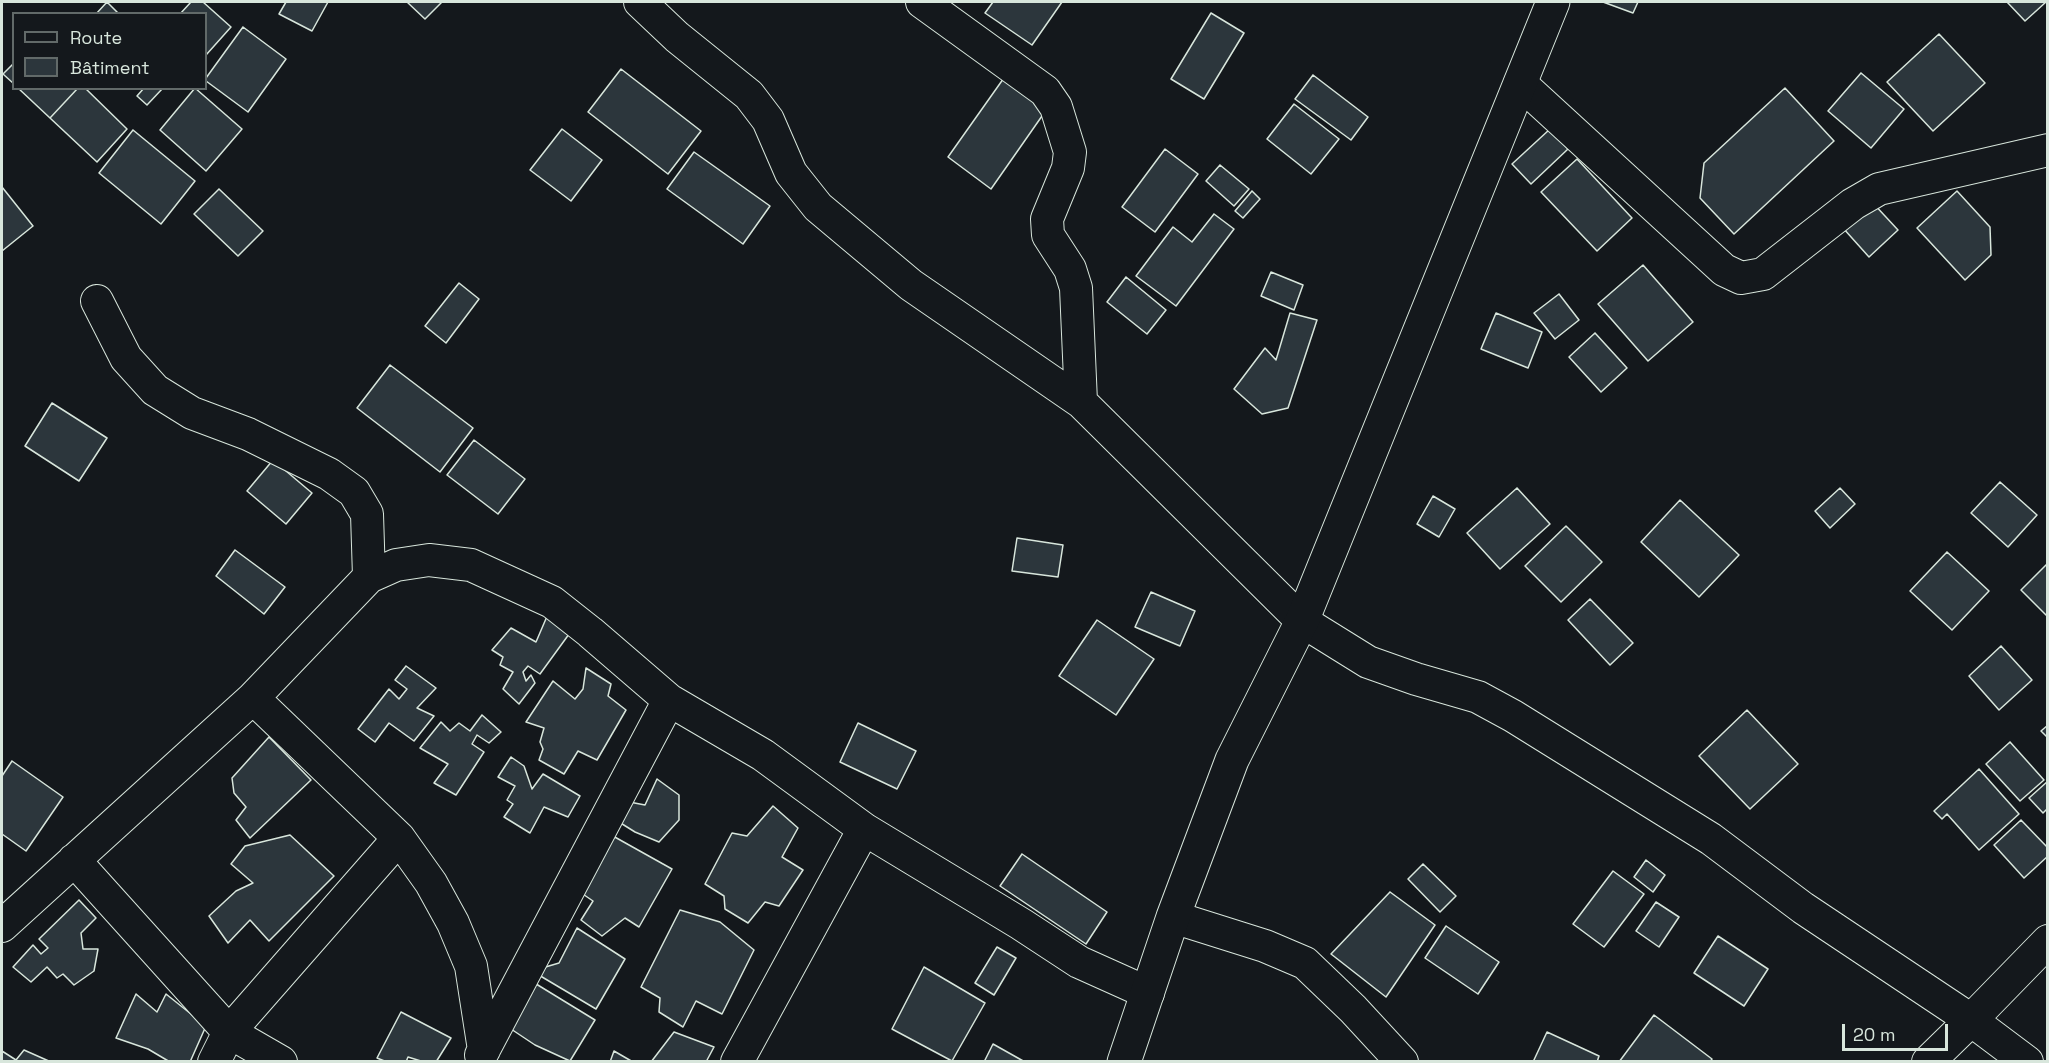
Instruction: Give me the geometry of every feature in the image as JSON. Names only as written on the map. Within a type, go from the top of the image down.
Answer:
[{"type":"street","points":[[640,2],[677,37],[749,95],[768,120],[791,173],[818,207],[912,285],[1082,402],[1302,621],[1368,662],[1478,697],[1513,716],[1711,839],[1803,908],[1971,1020],[2027,1062]]},
{"type":"street","points":[[922,2],[1045,91],[1056,107],[1070,152],[1068,168],[1047,219],[1048,235],[1070,269],[1076,288],[1082,402]]},
{"type":"street","points":[[1124,1062],[1173,917],[1232,760],[1302,621],[1553,2]]},
{"type":"street","points":[[1520,83],[1724,270],[1741,278],[1763,273],[1853,204],[1879,189],[2048,150]]},
{"type":"street","points":[[97,301],[126,358],[155,390],[192,413],[248,434],[329,474],[354,492],[368,514],[369,577]]},
{"type":"street","points":[[2,926],[253,698],[369,577],[396,565],[429,560],[471,565],[552,602],[669,699],[763,755],[864,829],[1079,962],[1148,993]]},
{"type":"street","points":[[253,698],[399,838],[431,884],[453,923],[471,966],[481,1056]]},
{"type":"street","points":[[481,1056],[669,699]]},
{"type":"street","points":[[737,1062],[864,829]]},
{"type":"street","points":[[214,1062],[229,1032],[399,838]]},
{"type":"street","points":[[74,861],[229,1032],[281,1062]]},
{"type":"street","points":[[1173,917],[1265,946],[1305,963],[1353,1009],[1402,1062]]},
{"type":"street","points":[[1928,1062],[2048,940]]},
{"type":"building","points":[[107,2],[117,12],[98,12]]},
{"type":"building","points":[[191,2],[203,2],[231,27],[207,54],[207,12],[182,12]]},
{"type":"building","points":[[286,2],[328,2],[312,31],[279,14]]},
{"type":"building","points":[[407,2],[442,2],[425,19]]},
{"type":"building","points":[[993,2],[1062,2],[1032,45],[985,13]]},
{"type":"building","points":[[1603,2],[1638,2],[1633,13]]},
{"type":"building","points":[[2007,2],[2046,2],[2025,21]]},
{"type":"building","points":[[1211,13],[1244,33],[1204,99],[1171,79]]},
{"type":"building","points":[[243,27],[286,59],[248,112],[207,82],[207,77]]},
{"type":"building","points":[[1939,34],[1985,83],[1933,131],[1887,82]]},
{"type":"building","points":[[12,65],[12,82],[3,74]]},
{"type":"building","points":[[621,69],[701,131],[668,174],[588,112]]},
{"type":"building","points":[[1861,73],[1904,109],[1871,148],[1828,111]]},
{"type":"building","points":[[1006,75],[1049,106],[991,189],[948,157]]},
{"type":"building","points":[[1313,75],[1368,117],[1351,140],[1295,99]]},
{"type":"building","points":[[1785,88],[1834,141],[1734,234],[1700,198],[1704,163]]},
{"type":"building","points":[[20,90],[76,90],[50,118]]},
{"type":"building","points":[[76,90],[87,90],[127,129],[97,162],[50,118]]},
{"type":"building","points":[[142,90],[161,90],[147,105],[137,96]]},
{"type":"building","points":[[193,90],[197,90],[242,129],[206,171],[160,130]]},
{"type":"building","points":[[1294,104],[1339,139],[1311,174],[1267,139]]},
{"type":"building","points":[[562,129],[602,160],[571,201],[530,170]]},
{"type":"building","points":[[1550,129],[1568,149],[1531,184],[1512,164]]},
{"type":"building","points":[[133,130],[195,181],[161,224],[99,173]]},
{"type":"building","points":[[1165,149],[1198,174],[1155,232],[1122,207]]},
{"type":"building","points":[[694,152],[770,206],[743,244],[667,189]]},
{"type":"building","points":[[1577,159],[1632,218],[1597,251],[1541,192]]},
{"type":"building","points":[[1220,165],[1249,189],[1234,206],[1206,181]]},
{"type":"building","points":[[2,187],[33,226],[2,251]]},
{"type":"building","points":[[219,189],[263,231],[238,256],[194,214]]},
{"type":"building","points":[[1252,191],[1260,199],[1243,218],[1235,211]]},
{"type":"building","points":[[1957,191],[1990,227],[1991,255],[1965,280],[1917,228]]},
{"type":"building","points":[[1872,202],[1898,230],[1869,257],[1843,228]]},
{"type":"building","points":[[1214,214],[1234,229],[1176,306],[1136,276],[1173,227],[1192,242]]},
{"type":"building","points":[[1643,265],[1693,322],[1648,361],[1598,304]]},
{"type":"building","points":[[1271,272],[1303,285],[1294,310],[1261,296]]},
{"type":"building","points":[[1126,277],[1166,310],[1147,334],[1107,302]]},
{"type":"building","points":[[459,283],[479,299],[446,343],[425,326]]},
{"type":"building","points":[[1559,294],[1579,320],[1555,339],[1534,313]]},
{"type":"building","points":[[1290,313],[1317,320],[1288,408],[1262,414],[1234,389],[1265,348],[1276,360]]},
{"type":"building","points":[[1496,313],[1542,332],[1528,368],[1481,349]]},
{"type":"building","points":[[1595,333],[1627,368],[1601,392],[1569,357]]},
{"type":"building","points":[[390,365],[473,428],[440,472],[357,408]]},
{"type":"building","points":[[52,403],[107,438],[79,481],[25,446]]},
{"type":"building","points":[[474,440],[525,479],[498,514],[447,475]]},
{"type":"building","points":[[273,460],[312,493],[286,524],[247,491]]},
{"type":"building","points":[[2000,482],[2037,515],[2008,547],[1971,513]]},
{"type":"building","points":[[1517,488],[1550,524],[1500,569],[1467,533]]},
{"type":"building","points":[[1840,488],[1855,504],[1830,528],[1815,511]]},
{"type":"building","points":[[1433,496],[1455,509],[1439,537],[1417,524]]},
{"type":"building","points":[[1680,500],[1739,555],[1699,597],[1641,542]]},
{"type":"building","points":[[1566,526],[1602,562],[1561,602],[1525,566]]},
{"type":"building","points":[[1017,538],[1063,545],[1058,577],[1012,571]]},
{"type":"building","points":[[235,550],[285,587],[264,614],[216,576]]},
{"type":"building","points":[[1947,552],[1989,591],[1952,630],[1910,591]]},
{"type":"building","points":[[2048,563],[2048,617],[2021,590]]},
{"type":"building","points":[[1151,592],[1195,611],[1180,646],[1135,627]]},
{"type":"building","points":[[1590,599],[1633,643],[1610,665],[1568,620]]},
{"type":"building","points":[[548,614],[572,630],[540,674],[528,666],[523,672],[526,681],[531,675],[535,683],[519,704],[503,689],[513,672],[500,665],[503,657],[492,650],[511,628],[536,642]]},
{"type":"building","points":[[1097,620],[1154,659],[1116,715],[1059,676]]},
{"type":"building","points":[[2001,646],[2032,680],[1999,710],[1969,676]]},
{"type":"building","points":[[406,666],[436,688],[417,708],[434,716],[414,741],[389,723],[375,742],[358,729],[389,689],[399,699],[407,689],[395,680]]},
{"type":"building","points":[[586,668],[611,684],[608,696],[626,710],[597,760],[578,751],[564,774],[539,760],[543,749],[540,742],[544,728],[526,722],[553,681],[575,699],[583,689]]},
{"type":"building","points":[[1747,710],[1798,764],[1750,809],[1699,756]]},
{"type":"building","points":[[482,715],[501,732],[489,743],[477,735],[472,744],[484,752],[456,795],[434,783],[448,764],[420,748],[441,722],[450,731],[459,723],[470,731]]},
{"type":"building","points":[[858,723],[916,751],[897,789],[840,762]]},
{"type":"building","points":[[2048,725],[2048,738],[2041,731]]},
{"type":"building","points":[[269,737],[311,780],[250,838],[236,820],[246,807],[234,793],[232,778]]},
{"type":"building","points":[[2010,742],[2044,780],[2020,801],[1986,764]]},
{"type":"building","points":[[511,757],[524,766],[532,789],[543,774],[580,796],[568,817],[544,807],[530,833],[504,817],[513,804],[507,800],[515,786],[498,777]]},
{"type":"building","points":[[12,761],[63,797],[26,851],[2,834],[2,776]]},
{"type":"building","points":[[1979,769],[2019,814],[1979,850],[1947,814],[1942,819],[1934,811]]},
{"type":"building","points":[[657,779],[679,795],[679,820],[659,842],[635,832],[611,817],[619,800],[645,805]]},
{"type":"building","points":[[2048,781],[2048,808],[2043,813],[2029,798]]},
{"type":"building","points":[[773,806],[798,828],[782,857],[803,870],[779,906],[765,902],[748,923],[725,909],[724,896],[705,884],[732,833],[747,836]]},
{"type":"building","points":[[2021,820],[2048,848],[2048,856],[2024,878],[1994,845]]},
{"type":"building","points":[[604,831],[672,869],[639,927],[625,918],[602,936],[581,920],[593,901],[574,888]]},
{"type":"building","points":[[290,835],[334,876],[269,941],[250,920],[228,943],[209,916],[236,891],[253,883],[231,864],[245,846]]},
{"type":"building","points":[[1022,854],[1107,912],[1086,944],[1000,886]]},
{"type":"building","points":[[1646,860],[1665,875],[1653,892],[1634,877]]},
{"type":"building","points":[[1423,864],[1456,896],[1440,912],[1408,879]]},
{"type":"building","points":[[1613,871],[1644,894],[1604,947],[1573,924]]},
{"type":"building","points":[[1390,892],[1435,925],[1386,997],[1331,954]]},
{"type":"building","points":[[79,900],[96,918],[81,933],[83,949],[98,949],[94,971],[74,985],[63,974],[57,978],[47,967],[31,982],[13,967],[33,945],[41,954],[48,948],[39,939]]},
{"type":"building","points":[[1656,902],[1679,917],[1659,947],[1636,931]]},
{"type":"building","points":[[680,910],[720,922],[754,950],[722,1014],[696,1001],[683,1027],[659,1012],[660,998],[641,987]]},
{"type":"building","points":[[1446,926],[1499,962],[1478,994],[1425,958]]},
{"type":"building","points":[[577,928],[625,959],[596,1009],[532,971],[559,963]]},
{"type":"building","points":[[1718,936],[1768,969],[1744,1006],[1694,973]]},
{"type":"building","points":[[997,947],[1016,958],[994,995],[975,983]]},
{"type":"building","points":[[924,967],[985,1003],[952,1061],[892,1029]]},
{"type":"building","points":[[528,979],[595,1020],[570,1061],[535,1045],[505,1025]]},
{"type":"building","points":[[136,994],[157,1012],[166,994],[206,1026],[190,1062],[170,1062],[148,1049],[116,1038]]},
{"type":"building","points":[[401,1012],[451,1038],[436,1062],[424,1062],[408,1057],[406,1062],[387,1062],[377,1058]]},
{"type":"building","points":[[1654,1015],[1712,1059],[1710,1062],[1619,1062]]},
{"type":"building","points":[[674,1032],[714,1047],[706,1062],[651,1062]]},
{"type":"building","points":[[1547,1032],[1599,1056],[1597,1062],[1533,1062]]},
{"type":"building","points":[[993,1044],[1025,1062],[984,1062]]},
{"type":"building","points":[[24,1050],[51,1062],[2,1062],[2,1051],[16,1060]]},
{"type":"building","points":[[614,1051],[633,1062],[610,1062]]}]
